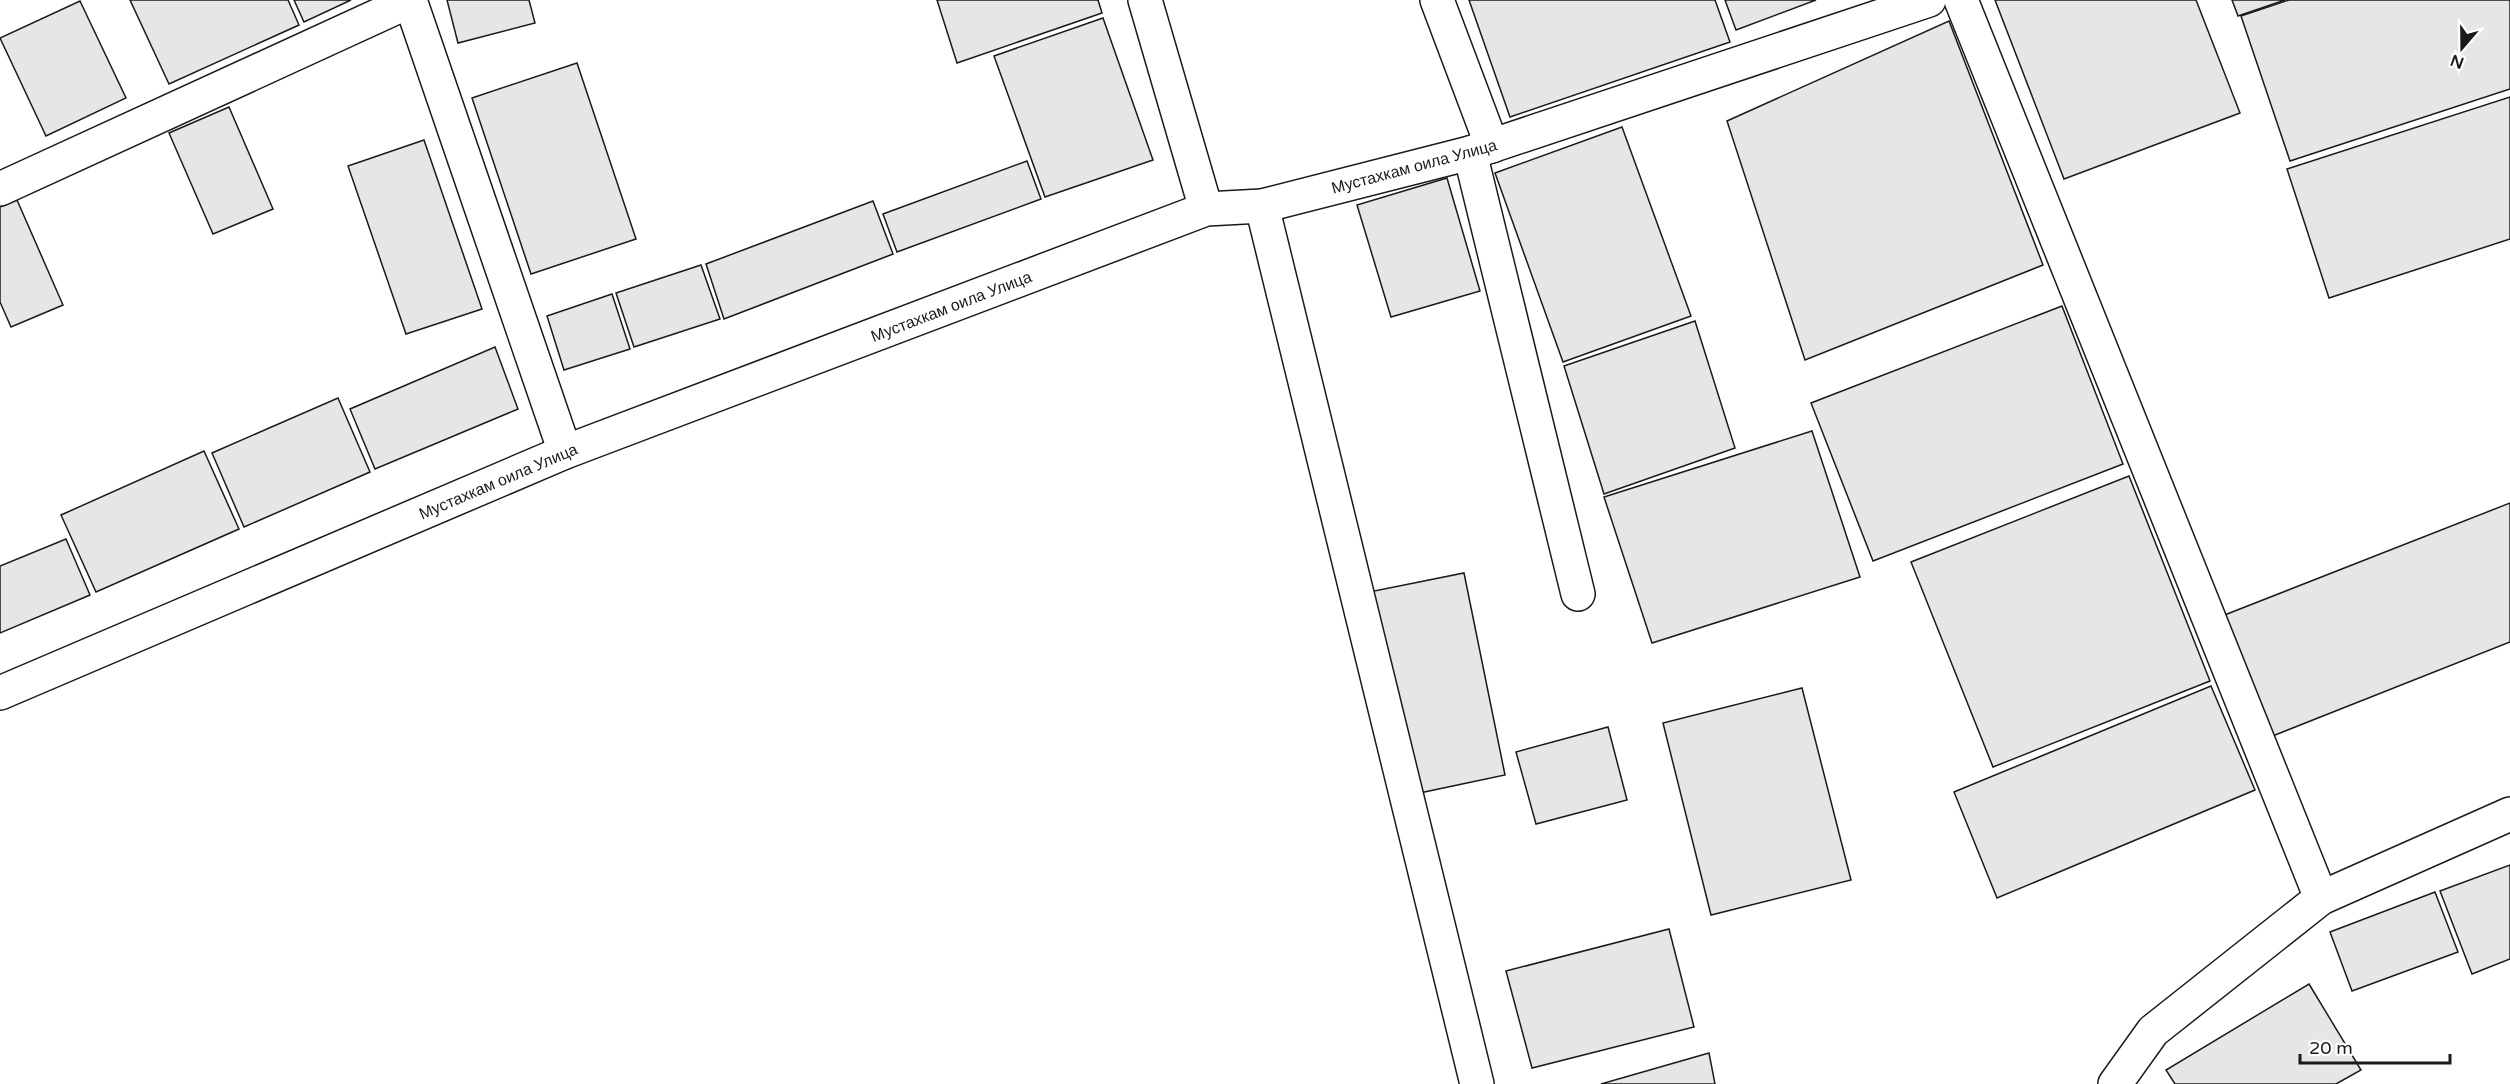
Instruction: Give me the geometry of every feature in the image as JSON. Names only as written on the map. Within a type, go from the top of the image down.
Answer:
[{"type":"street","points":[[0,189],[410,0],[565,452]]},
{"type":"street","points":[[1144,0],[1206,209]]},
{"type":"street","points":[[1437,0],[1481,150],[1578,594]]},
{"type":"street","name":"Мустахкам оила Улица","points":[[0,693],[565,452],[1206,209],[1262,206],[1481,150],[1929,0]]},
{"type":"street","points":[[1961,0],[2321,898]]},
{"type":"street","points":[[1262,206],[1477,1084]]},
{"type":"street","points":[[2115,1084],[2153,1030],[2321,898],[2510,813]]},
{"type":"building","points":[[130,0],[288,0],[299,25],[169,84]]},
{"type":"building","points":[[294,0],[351,0],[304,22]]},
{"type":"building","points":[[447,0],[529,0],[535,23],[458,43]]},
{"type":"building","points":[[937,0],[1098,0],[1102,13],[957,63]]},
{"type":"building","points":[[1469,0],[1715,0],[1730,42],[1510,117]]},
{"type":"building","points":[[1725,0],[1816,0],[1736,30]]},
{"type":"building","points":[[1995,0],[2196,0],[2240,113],[2064,179]]},
{"type":"building","points":[[2232,0],[2285,0],[2238,16]]},
{"type":"building","points":[[2289,0],[2510,0],[2510,89],[2290,161],[2241,16]]},
{"type":"building","points":[[80,1],[126,98],[46,136],[0,38]]},
{"type":"building","points":[[1103,18],[1153,160],[1045,197],[994,56]]},
{"type":"building","points":[[1949,21],[2043,265],[1805,360],[1727,121]]},
{"type":"building","points":[[577,63],[636,239],[531,274],[472,98]]},
{"type":"building","points":[[2510,97],[2510,239],[2329,298],[2287,169]]},
{"type":"building","points":[[229,107],[273,209],[213,234],[169,133]]},
{"type":"building","points":[[1622,127],[1691,316],[1563,362],[1495,173]]},
{"type":"building","points":[[424,140],[482,309],[406,334],[348,166]]},
{"type":"building","points":[[1027,161],[1041,199],[897,252],[883,214]]},
{"type":"building","points":[[1447,178],[1480,291],[1391,317],[1357,205]]},
{"type":"building","points":[[17,200],[63,305],[11,327],[0,302],[0,207]]},
{"type":"building","points":[[873,201],[893,254],[724,319],[706,264]]},
{"type":"building","points":[[701,265],[720,319],[634,347],[616,293]]},
{"type":"building","points":[[612,294],[630,349],[564,370],[547,316]]},
{"type":"building","points":[[2062,306],[2123,464],[1873,561],[1811,403]]},
{"type":"building","points":[[1695,321],[1735,448],[1604,494],[1564,366]]},
{"type":"building","points":[[495,347],[518,409],[375,469],[350,409]]},
{"type":"building","points":[[338,398],[370,472],[244,527],[212,453]]},
{"type":"building","points":[[1812,431],[1860,577],[1652,643],[1604,497]]},
{"type":"building","points":[[204,451],[239,529],[96,592],[61,515]]},
{"type":"building","points":[[2129,476],[2210,681],[1993,767],[1911,562]]},
{"type":"building","points":[[2510,503],[2510,642],[2270,737],[2222,616]]},
{"type":"building","points":[[66,539],[90,595],[0,633],[0,566]]},
{"type":"building","points":[[1464,573],[1505,775],[1410,795],[1369,592]]},
{"type":"building","points":[[2211,686],[2255,790],[1997,898],[1954,792]]},
{"type":"building","points":[[1802,688],[1851,880],[1711,915],[1663,723]]},
{"type":"building","points":[[1608,727],[1627,800],[1536,824],[1516,752]]},
{"type":"building","points":[[2510,865],[2510,959],[2472,974],[2440,891]]},
{"type":"building","points":[[2435,892],[2458,952],[2352,991],[2330,932]]},
{"type":"building","points":[[1669,929],[1694,1027],[1532,1068],[1506,971]]},
{"type":"building","points":[[2309,984],[2361,1070],[2336,1084],[2175,1084],[2166,1070]]},
{"type":"building","points":[[1709,1053],[1715,1084],[1601,1084]]}]
